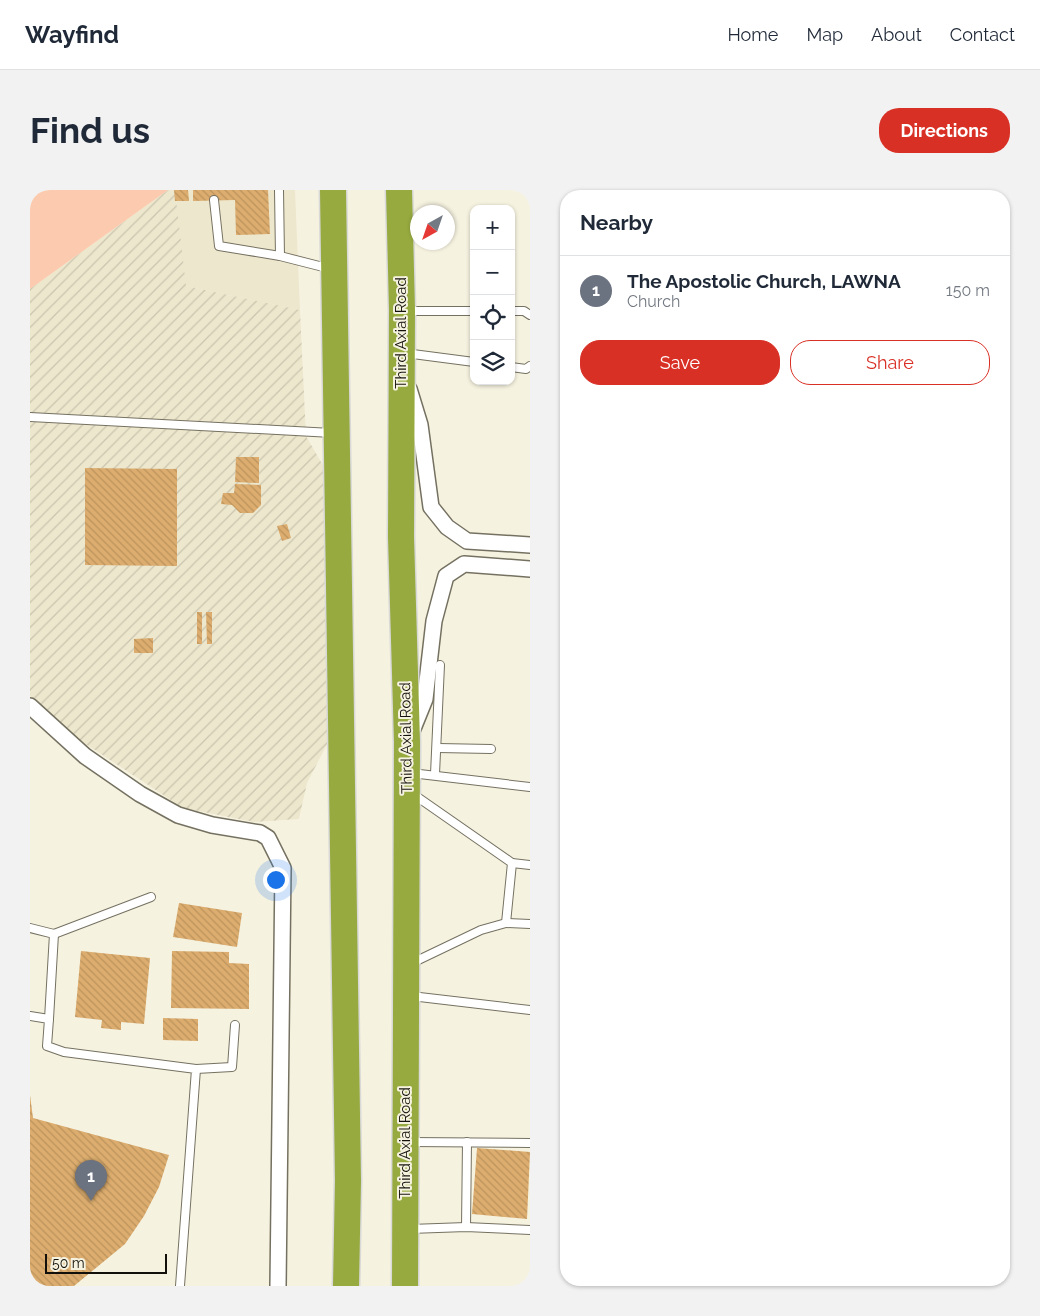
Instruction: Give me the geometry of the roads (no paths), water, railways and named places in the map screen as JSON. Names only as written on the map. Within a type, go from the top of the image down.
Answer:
[{"type":"highway","points":[[333,190],[348,1181],[346,1286]]},
{"type":"highway","name":"Third Axial Road","points":[[399,190],[402,310],[401,537],[407,742],[405,1229],[409,1284]]},
{"type":"street","points":[[401,358],[420,425],[431,506],[447,528],[467,541],[530,545]]},
{"type":"street","points":[[407,742],[425,699],[434,621],[446,576],[464,564],[530,569]]},
{"type":"street","points":[[30,706],[85,756],[140,794],[178,815],[212,825],[260,833],[268,838],[283,868],[278,1286]]},
{"type":"lane","points":[[279,190],[280,256]]},
{"type":"lane","points":[[214,200],[219,246],[280,256],[334,270]]},
{"type":"lane","points":[[402,310],[470,311]]},
{"type":"lane","points":[[515,311],[524,311],[530,315]]},
{"type":"lane","points":[[401,358],[470,362]]},
{"type":"lane","points":[[515,368],[526,369],[530,366]]},
{"type":"lane","points":[[30,417],[336,433]]},
{"type":"lane","points":[[435,774],[438,748],[440,665]]},
{"type":"lane","points":[[438,748],[491,749]]},
{"type":"lane","points":[[407,781],[435,774],[530,787]]},
{"type":"lane","points":[[407,781],[512,863],[530,865]]},
{"type":"lane","points":[[506,923],[512,863]]},
{"type":"lane","points":[[30,928],[54,934],[151,896]]},
{"type":"lane","points":[[406,966],[481,930],[506,923],[530,924]]},
{"type":"lane","points":[[54,934],[47,1046],[64,1052],[196,1069],[232,1067],[235,1025]]},
{"type":"lane","points":[[406,996],[530,1010]]},
{"type":"lane","points":[[30,1016],[49,1019]]},
{"type":"lane","points":[[180,1286],[196,1069]]},
{"type":"lane","points":[[405,1142],[530,1143]]},
{"type":"lane","points":[[466,1227],[467,1142]]},
{"type":"lane","points":[[405,1229],[466,1227],[530,1230]]},
{"type":"place","name":"The Apostolic Church, LAWNA","points":[[91,1201]]}]
